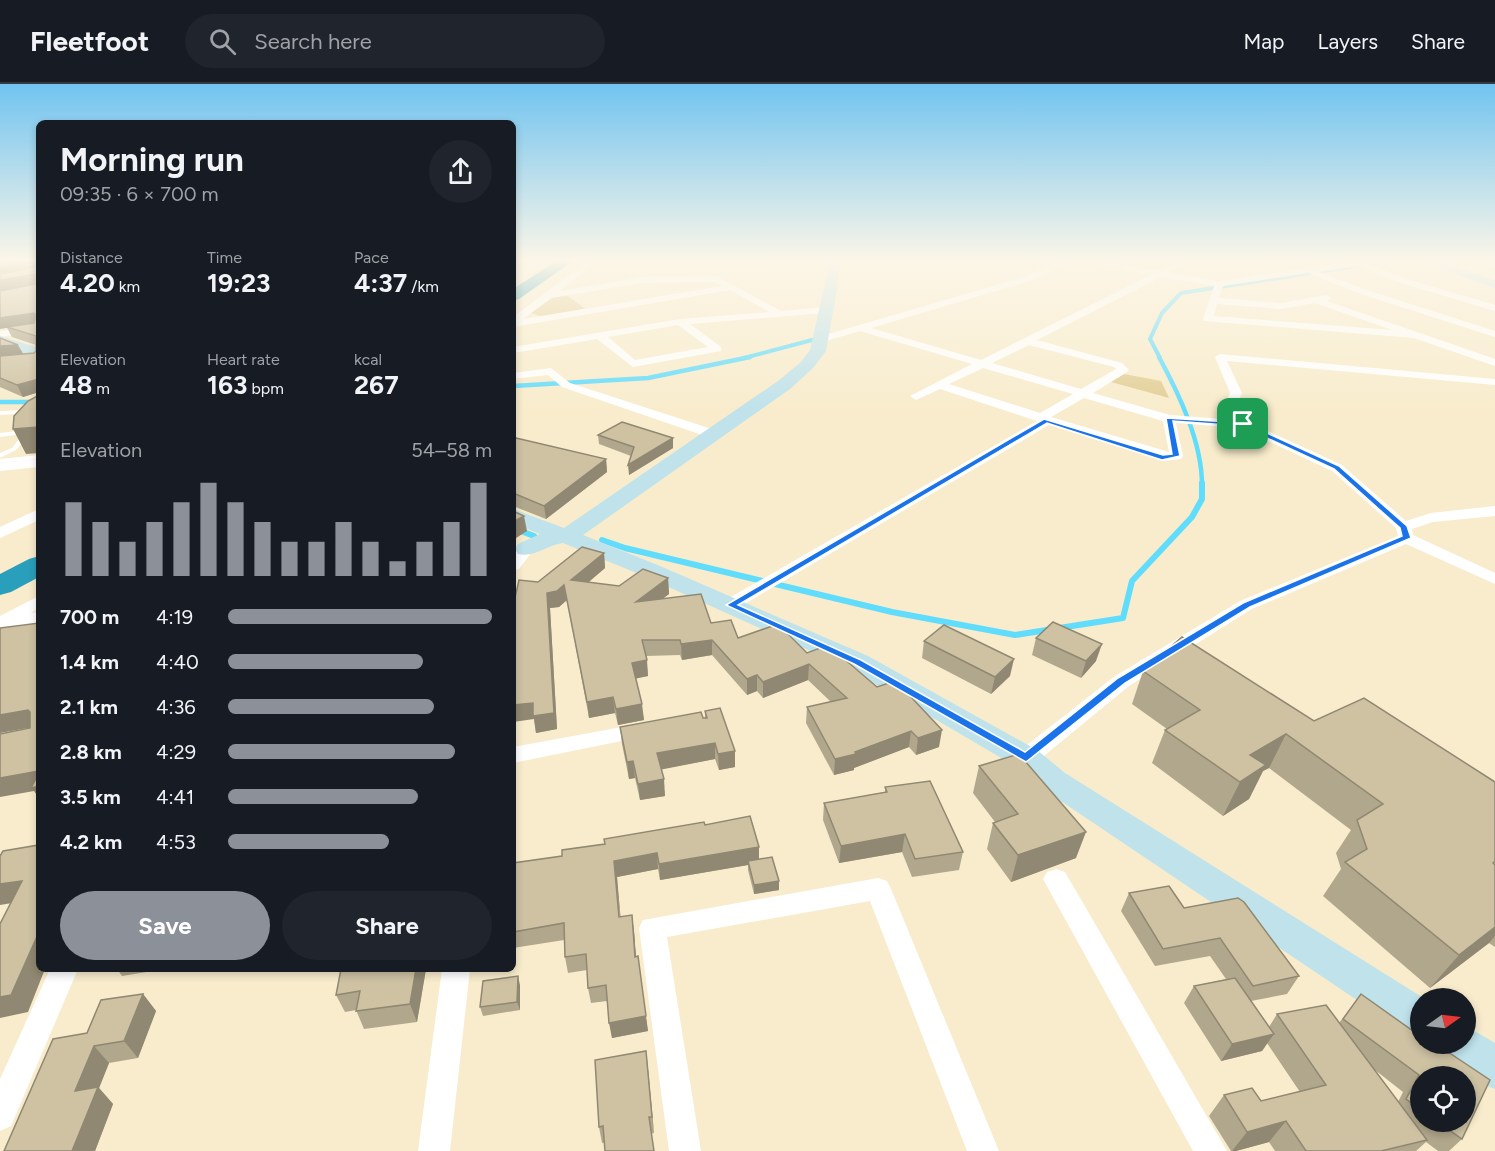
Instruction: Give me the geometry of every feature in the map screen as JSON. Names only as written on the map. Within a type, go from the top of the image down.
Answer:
[{"type":"highway","points":[[0,565],[36,547]]},
{"type":"highway","points":[[0,586],[36,567]]},
{"type":"street","points":[[516,321],[529,311]]},
{"type":"street","points":[[516,323],[589,311]]},
{"type":"street","points":[[774,311],[778,313]]},
{"type":"street","points":[[516,349],[680,322],[813,311]]},
{"type":"street","points":[[520,550],[545,539],[567,536],[784,385],[807,365],[818,351],[822,339],[825,311]]},
{"type":"street","points":[[822,339],[919,311]]},
{"type":"street","points":[[916,396],[1088,311]]},
{"type":"street","points":[[1212,311],[1208,319],[1413,335]]},
{"type":"street","points":[[1345,311],[1495,363]]},
{"type":"street","points":[[1423,311],[1495,334]]},
{"type":"street","points":[[599,335],[633,364],[717,349],[680,322]]},
{"type":"street","points":[[0,334],[36,328]]},
{"type":"street","points":[[861,328],[1169,419],[1243,424],[1337,468],[1405,532],[1495,579]]},
{"type":"street","points":[[0,339],[36,352]]},
{"type":"street","points":[[1028,341],[1118,365],[1123,370],[1044,416],[1046,421]]},
{"type":"street","points":[[1243,424],[1233,400],[1236,393],[1220,357],[1495,382]]},
{"type":"street","points":[[20,361],[36,359]]},
{"type":"street","points":[[516,376],[551,371],[566,385],[713,434]]},
{"type":"street","points":[[939,385],[1162,457],[1176,456],[1169,419]]},
{"type":"street","points":[[730,605],[1046,421]]},
{"type":"street","points":[[0,467],[36,463]]},
{"type":"street","points":[[1026,758],[1122,681],[1246,605],[1431,518],[1495,511]]},
{"type":"street","points":[[0,533],[36,515]]},
{"type":"street","points":[[516,516],[730,605],[858,662],[1026,758],[1054,781],[1410,1012]]},
{"type":"street","points":[[0,623],[36,603]]},
{"type":"street","points":[[0,623],[36,617]]},
{"type":"street","points":[[516,754],[660,727]]},
{"type":"street","points":[[1056,879],[1212,1151]]},
{"type":"street","points":[[685,1151],[652,928],[878,889],[983,1151]]},
{"type":"street","points":[[0,1115],[63,972]]},
{"type":"street","points":[[434,1151],[456,972]]},
{"type":"street","points":[[1473,1054],[1495,1068]]},
{"type":"lane","points":[[0,413],[20,411],[36,414]]},
{"type":"lane","points":[[0,456],[14,449],[36,423]]},
{"type":"lane","points":[[0,435],[28,432]]},
{"type":"lane","points":[[0,461],[36,457]]},
{"type":"shaded area","points":[[534,311],[582,311],[542,317],[531,313]]},
{"type":"shaded area","points":[[1124,374],[1161,381],[1169,398],[1111,382]]},
{"type":"building","points":[[0,311],[36,311],[36,315],[34,313],[0,318]]},
{"type":"building","points":[[36,315],[36,336],[7,327],[34,323]]},
{"type":"building","points":[[0,338],[18,345],[0,346]]},
{"type":"building","points":[[36,351],[36,380],[17,385],[0,378],[0,356]]},
{"type":"building","points":[[36,397],[36,427],[13,429],[14,416],[28,401]]},
{"type":"building","points":[[622,422],[673,438],[628,465],[634,447],[598,435]]},
{"type":"building","points":[[516,438],[606,459],[544,506],[516,494]]},
{"type":"building","points":[[516,512],[524,516],[516,520]]},
{"type":"building","points":[[582,547],[604,553],[571,580],[619,586],[643,569],[668,578],[636,602],[701,594],[711,623],[731,620],[738,638],[778,624],[807,653],[828,645],[877,687],[897,682],[942,730],[918,738],[911,731],[855,752],[856,754],[835,759],[807,707],[847,698],[809,664],[763,682],[757,675],[747,679],[712,640],[681,644],[680,640],[642,640],[647,660],[632,663],[642,704],[616,709],[613,697],[587,702],[564,585],[557,591],[547,593],[554,713],[533,716],[533,703],[516,705],[516,593],[519,580],[538,582]]},
{"type":"building","points":[[1053,622],[1102,644],[1086,661],[1036,638]]},
{"type":"building","points":[[36,623],[36,772],[0,778],[0,734],[30,728],[30,712],[28,710],[0,715],[0,628]]},
{"type":"building","points":[[944,625],[1014,659],[995,677],[924,641]]},
{"type":"building","points":[[1182,637],[1314,721],[1364,698],[1495,782],[1495,861],[1493,863],[1495,865],[1495,927],[1459,955],[1345,862],[1367,849],[1357,820],[1383,804],[1286,734],[1250,755],[1266,765],[1240,782],[1165,730],[1200,710],[1143,671]]},
{"type":"building","points":[[720,708],[735,751],[718,754],[715,743],[657,753],[664,779],[638,784],[633,761],[627,762],[620,727],[701,712],[703,718],[707,718],[705,711]]},
{"type":"building","points":[[1019,754],[1086,832],[1018,855],[993,823],[1018,814],[979,766]]},
{"type":"building","points":[[930,781],[963,852],[915,859],[905,834],[841,846],[824,803],[887,792],[885,787]]},
{"type":"building","points":[[750,816],[759,847],[659,864],[657,853],[614,861],[619,917],[632,915],[635,957],[638,956],[646,1016],[609,1023],[606,985],[588,988],[586,954],[565,957],[564,923],[516,931],[516,863],[562,856],[562,850],[605,844],[604,839],[704,822],[705,825]]},
{"type":"building","points":[[36,846],[36,939],[11,995],[0,997],[0,924],[22,881],[0,884],[0,856],[3,851]]},
{"type":"building","points":[[772,857],[779,881],[754,885],[748,861]]},
{"type":"building","points":[[1169,886],[1184,908],[1238,898],[1244,902],[1299,976],[1253,986],[1220,938],[1163,949],[1129,893]]},
{"type":"building","points":[[340,972],[415,972],[410,1004],[356,1011],[360,991],[336,995]]},
{"type":"building","points":[[518,976],[517,1002],[480,1007],[483,981]]},
{"type":"building","points":[[1235,978],[1274,1034],[1232,1044],[1194,986]]},
{"type":"building","points":[[143,994],[124,1041],[94,1046],[75,1091],[98,1087],[72,1151],[4,1151],[53,1039],[87,1033],[101,1000]]},
{"type":"building","points":[[1361,994],[1410,1029],[1410,1054],[1451,1054],[1469,1066],[1410,1066],[1410,1068],[1343,1019]]},
{"type":"building","points":[[1326,1005],[1410,1117],[1410,1132],[1421,1132],[1427,1140],[1381,1151],[1306,1151],[1286,1121],[1247,1132],[1224,1095],[1252,1088],[1261,1101],[1326,1085],[1277,1014]]},
{"type":"building","points":[[646,1051],[652,1117],[649,1117],[654,1151],[605,1151],[603,1126],[599,1127],[595,1060]]},
{"type":"building","points":[[1476,1071],[1490,1080],[1476,1110]]},
{"type":"building","points":[[1452,1132],[1465,1132],[1462,1139]]},
{"type":"waterway","points":[[1160,358],[1150,339],[1164,311]]},
{"type":"waterway","points":[[744,358],[812,340]]},
{"type":"waterway","points":[[516,386],[648,378],[750,357]]},
{"type":"waterway","points":[[1159,357],[1194,435],[1202,485]]},
{"type":"waterway","points":[[0,402],[36,402]]},
{"type":"waterway","points":[[602,540],[625,548],[892,612],[1015,635],[1123,618],[1132,581],[1192,517],[1202,499],[1202,485]]},
{"type":"waterway","points":[[516,529],[534,536]]},
{"type":"route","points":[[1169,419],[1243,424],[1337,468],[1404,527],[1406,538],[1246,605],[1122,681],[1026,758],[858,662],[730,605],[1046,421],[1162,457],[1176,456],[1169,419]]}]
